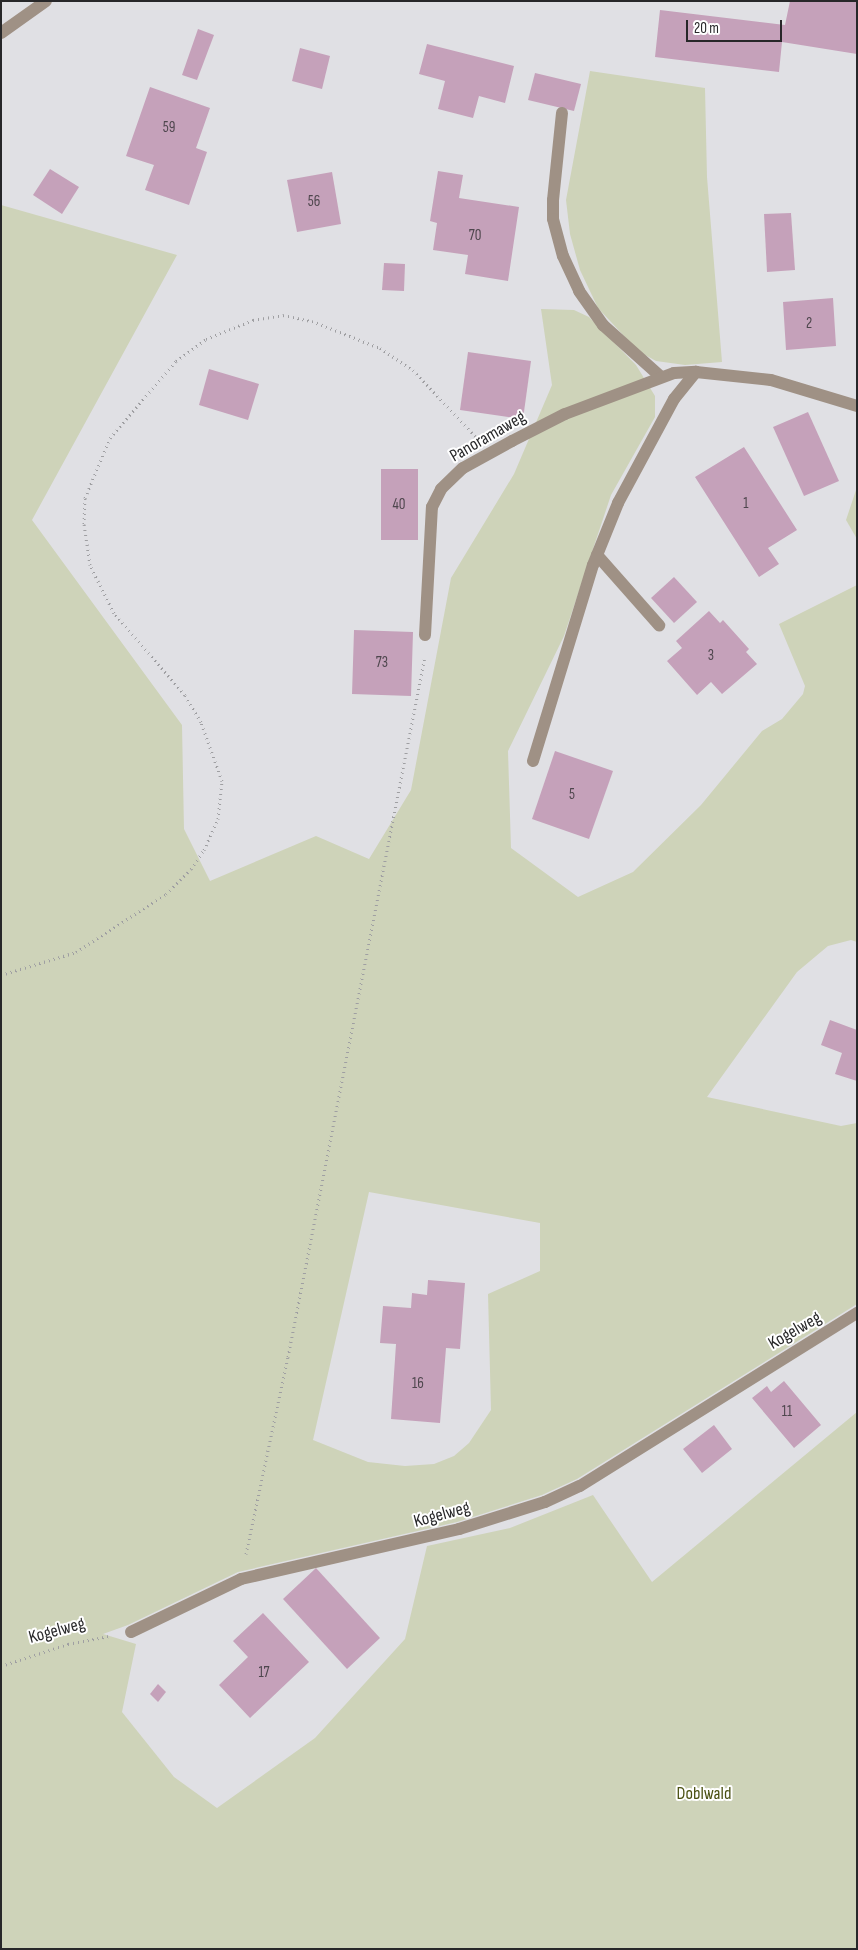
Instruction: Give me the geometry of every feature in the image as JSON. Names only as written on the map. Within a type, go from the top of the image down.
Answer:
[{"type":"street","points":[[1,33],[46,1]]},
{"type":"street","points":[[562,113],[552,200],[553,219],[562,256],[579,291],[603,325],[660,376]]},
{"type":"street","points":[[533,761],[597,555],[618,503],[674,399],[696,372]]},
{"type":"street","name":"Panoramaweg","points":[[424,636],[432,507],[441,489],[463,468],[565,414],[660,376],[696,372],[771,380],[857,406]]},
{"type":"street","points":[[597,555],[659,625]]},
{"type":"street","name":"Kogelweg","points":[[131,1632],[241,1579],[459,1529],[545,1502],[580,1486],[857,1313]]},
{"type":"path","points":[[1,975],[76,952],[166,894],[191,869],[204,850],[218,819],[222,781],[201,722],[185,695],[114,613],[90,565],[84,524],[85,498],[110,438],[176,362],[206,339],[253,320],[283,315],[312,321],[380,348],[413,370],[448,404],[490,454]]},
{"type":"path","points":[[241,1579],[423,674],[424,636]]},
{"type":"path","name":"Kogelweg","points":[[1,1666],[68,1644],[131,1632]]},
{"type":"green space","points":[[590,71],[705,88],[707,177],[722,362],[685,365],[656,361],[638,351],[598,308],[580,270],[570,234],[566,200]]},
{"type":"green space","name":"Doblwald","points":[[1,205],[177,255],[32,520],[182,725],[184,829],[210,881],[316,836],[369,859],[411,790],[451,578],[514,474],[552,385],[541,309],[574,310],[589,317],[636,365],[655,396],[655,417],[611,495],[564,636],[508,751],[511,848],[578,897],[633,872],[701,805],[762,731],[782,719],[803,694],[805,686],[779,624],[857,585],[857,942],[851,940],[828,946],[797,972],[707,1097],[841,1126],[857,1123],[857,1304],[577,1479],[542,1495],[457,1522],[238,1572],[128,1625],[103,1634],[136,1644],[122,1712],[174,1777],[217,1808],[315,1738],[405,1639],[427,1546],[510,1528],[593,1495],[652,1582],[857,1412],[857,1949],[1,1949]],"holes":[[[369,1192],[540,1223],[540,1271],[488,1294],[491,1410],[469,1443],[454,1456],[434,1464],[405,1466],[368,1462],[313,1440]]]},
{"type":"green space","points":[[857,487],[857,539],[846,520]]},
{"type":"building","points":[[790,1],[857,1],[857,54],[782,42],[779,72],[655,57],[660,10],[785,25]]},
{"type":"building","points":[[198,29],[214,35],[197,80],[182,75]]},
{"type":"building","points":[[427,44],[514,66],[505,103],[479,96],[473,118],[438,109],[445,81],[419,74]]},
{"type":"building","points":[[300,48],[330,56],[322,89],[292,81]]},
{"type":"building","points":[[535,73],[581,84],[574,111],[528,100]]},
{"type":"building","points":[[150,87],[210,108],[196,148],[207,152],[189,205],[145,190],[154,165],[126,156]]},
{"type":"building","points":[[50,169],[79,187],[62,214],[33,195]]},
{"type":"building","points":[[438,171],[463,175],[459,198],[519,207],[508,281],[465,274],[468,255],[433,250],[437,223],[430,221]]},
{"type":"building","points":[[332,172],[341,224],[297,232],[287,180]]},
{"type":"building","points":[[791,213],[795,270],[767,272],[764,214]]},
{"type":"building","points":[[384,263],[405,264],[404,291],[382,290]]},
{"type":"building","points":[[833,298],[836,346],[786,350],[783,302]]},
{"type":"building","points":[[468,352],[531,361],[523,419],[460,410]]},
{"type":"building","points":[[209,369],[259,384],[248,420],[199,405]]},
{"type":"building","points":[[808,412],[839,481],[804,496],[773,427]]},
{"type":"building","points":[[744,447],[797,530],[768,548],[779,564],[759,577],[695,477]]},
{"type":"building","points":[[381,469],[418,469],[418,540],[381,540]]},
{"type":"building","points":[[674,577],[697,602],[674,623],[651,598]]},
{"type":"building","points":[[709,611],[720,623],[723,620],[749,649],[746,652],[757,664],[722,694],[711,682],[697,695],[667,661],[682,648],[676,641]]},
{"type":"building","points":[[354,630],[413,632],[411,696],[352,694]]},
{"type":"building","points":[[555,751],[613,771],[589,839],[532,819]]},
{"type":"building","points":[[830,1020],[857,1030],[857,1081],[835,1074],[842,1053],[821,1045]]},
{"type":"building","points":[[428,1280],[465,1283],[460,1349],[446,1348],[440,1423],[391,1419],[396,1344],[380,1343],[383,1306],[411,1308],[412,1293],[427,1295]]},
{"type":"building","points":[[784,1381],[821,1425],[794,1448],[752,1398],[767,1386],[771,1392]]},
{"type":"building","points":[[714,1425],[732,1449],[702,1473],[683,1449]]},
{"type":"building","points":[[316,1568],[380,1638],[347,1669],[283,1599]]},
{"type":"building","points":[[263,1613],[309,1662],[250,1718],[219,1685],[248,1657],[233,1641]]},
{"type":"building","points":[[158,1684],[166,1692],[158,1702],[150,1694]]}]
